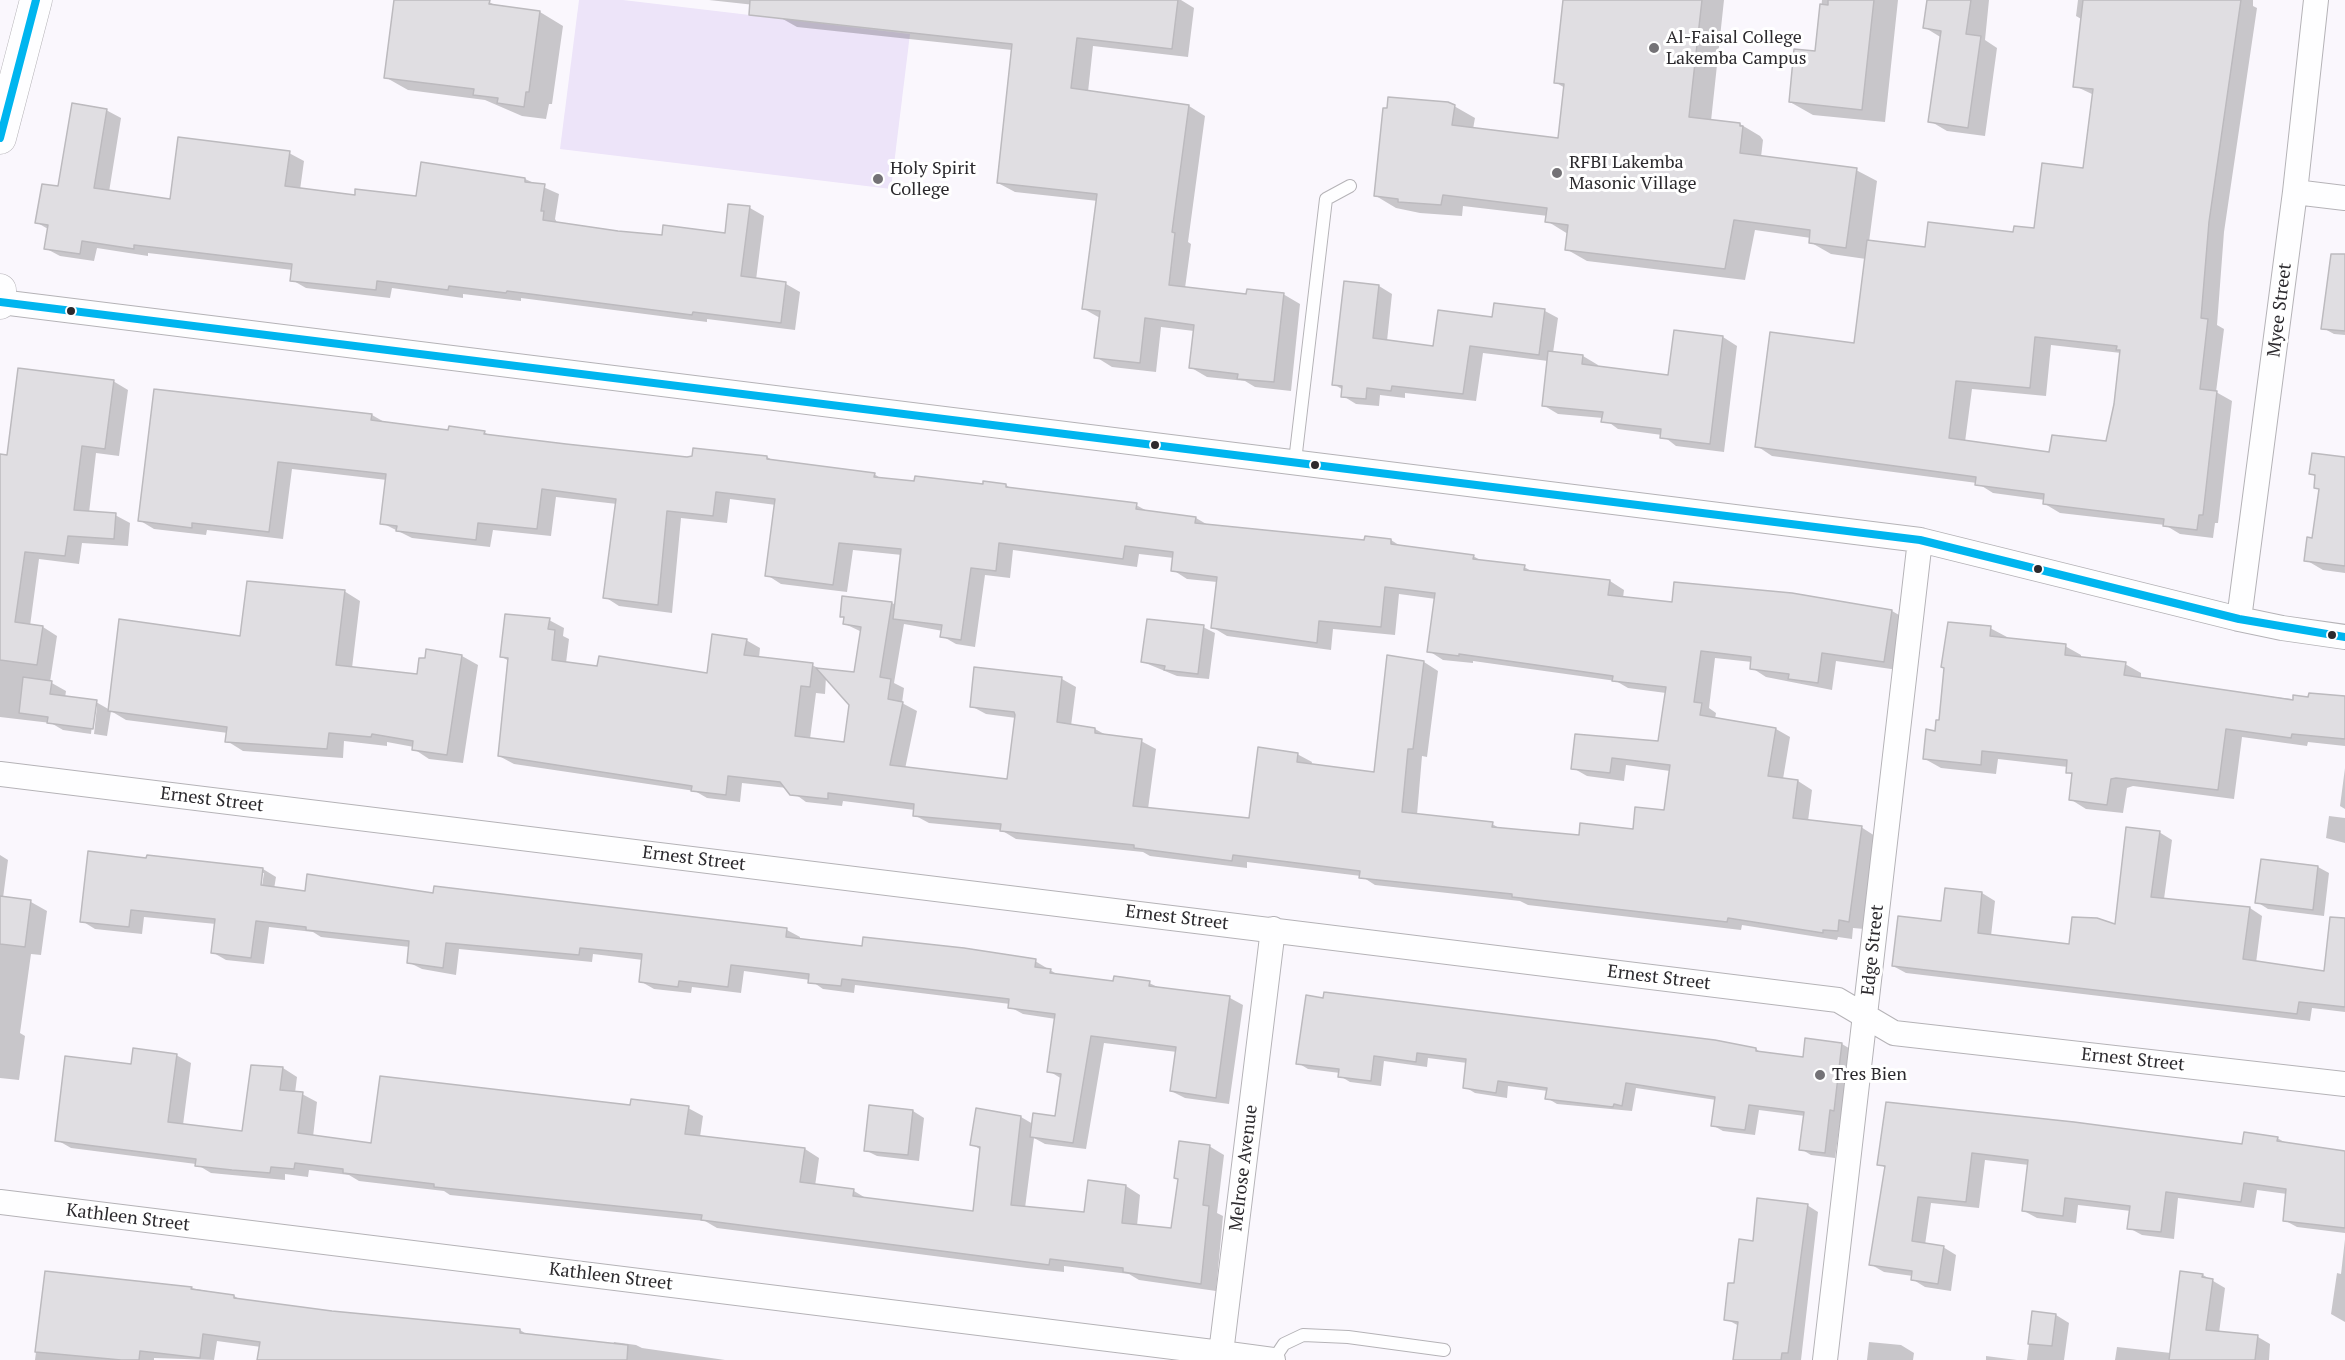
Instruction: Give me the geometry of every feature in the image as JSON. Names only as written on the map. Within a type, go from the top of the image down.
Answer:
[{"type":"street","points":[[0,138],[36,0]]},
{"type":"street","name":"Myee Street","points":[[2239,619],[2295,192],[2316,0]]},
{"type":"street","points":[[2295,192],[2345,198]]},
{"type":"street","points":[[0,290],[0,303],[1295,461],[1920,540],[2239,619],[2345,637]]},
{"type":"street","name":"Edge Street","points":[[1825,1360],[1920,540]]},
{"type":"street","name":"Ernest Street","points":[[0,774],[1838,1000],[1894,1033],[2345,1084]]},
{"type":"street","name":"Melrose Avenue","points":[[1221,1353],[1273,929]]},
{"type":"street","name":"Kathleen Street","points":[[0,1202],[1221,1353]]},
{"type":"street","points":[[1221,1353],[1274,1360]]},
{"type":"lane","points":[[1295,461],[1326,199],[1350,186]]},
{"type":"lane","points":[[1274,1360],[1284,1344],[1303,1335],[1348,1337],[1444,1350]]},
{"type":"shaded area","points":[[579,0],[623,0],[910,34],[891,189],[560,149]]},
{"type":"building","points":[[394,0],[490,0],[489,4],[540,11],[529,92],[526,92],[524,107],[497,103],[498,98],[473,95],[474,89],[384,78]]},
{"type":"building","points":[[750,0],[1178,0],[1172,49],[1077,38],[1071,88],[1189,105],[1172,232],[1175,233],[1169,285],[1246,294],[1247,289],[1284,293],[1274,382],[1237,379],[1238,374],[1189,368],[1194,325],[1145,318],[1140,363],[1094,358],[1100,311],[1082,309],[1097,194],[997,183],[1012,44],[749,15]]},
{"type":"building","name":"RFBI Lakemba Masonic Village","points":[[1563,0],[1702,0],[1689,117],[1740,123],[1740,126],[1743,126],[1740,153],[1857,168],[1846,248],[1809,243],[1810,230],[1734,220],[1725,269],[1565,250],[1568,225],[1545,222],[1547,208],[1443,195],[1441,205],[1398,202],[1398,199],[1374,196],[1383,108],[1387,108],[1388,97],[1448,102],[1455,105],[1452,125],[1558,138],[1564,84],[1554,83]]},
{"type":"building","points":[[1828,0],[1874,0],[1862,110],[1789,102],[1794,49],[1815,51],[1820,4],[1828,5]]},
{"type":"building","points":[[1927,0],[1971,0],[1966,34],[1981,36],[1968,128],[1928,122],[1941,31],[1923,28]]},
{"type":"building","points":[[2083,0],[2241,0],[2209,222],[2201,318],[2208,319],[2200,389],[2217,391],[2203,515],[2199,515],[2197,530],[2163,526],[2164,519],[2043,504],[2044,494],[1975,485],[1976,477],[1755,447],[1770,332],[1854,343],[1867,240],[1925,247],[1928,222],[2013,232],[2014,226],[2034,228],[2042,163],[2083,168],[2093,89],[2073,87]],"holes":[[[2035,337],[2117,346],[2116,350],[2120,350],[2114,404],[2106,441],[2052,435],[2049,452],[1949,438],[1956,381],[2030,388]]]},
{"type":"building","points":[[72,103],[107,109],[94,188],[170,199],[178,137],[290,151],[285,186],[355,195],[355,189],[416,196],[421,162],[525,178],[525,182],[545,184],[541,211],[544,211],[543,220],[618,231],[662,235],[663,225],[725,233],[728,204],[750,206],[741,276],[786,282],[781,323],[693,312],[692,315],[507,291],[506,293],[449,286],[448,290],[377,281],[376,290],[290,281],[292,264],[134,245],[134,249],[82,241],[80,254],[44,249],[48,225],[35,223],[42,184],[58,186]]},
{"type":"building","points":[[2331,254],[2345,254],[2345,331],[2321,329]]},
{"type":"building","points":[[1344,281],[1379,285],[1373,338],[1433,346],[1438,310],[1492,317],[1494,303],[1545,309],[1539,355],[1470,346],[1463,394],[1392,386],[1391,391],[1367,388],[1366,399],[1341,397],[1342,386],[1332,385]]},
{"type":"building","points":[[1674,330],[1723,336],[1710,444],[1660,438],[1661,429],[1601,422],[1603,412],[1542,406],[1548,351],[1583,355],[1582,364],[1668,375]]},
{"type":"building","points":[[18,368],[114,380],[105,449],[82,446],[74,510],[116,513],[114,539],[68,536],[65,556],[25,552],[15,622],[43,626],[37,665],[0,660],[0,454],[7,455]]},
{"type":"building","points":[[154,389],[372,414],[371,420],[448,430],[449,426],[485,431],[484,434],[566,444],[687,457],[692,456],[693,448],[767,456],[767,459],[875,473],[874,477],[914,481],[915,476],[983,484],[983,481],[1006,484],[1006,487],[1137,503],[1136,509],[1196,517],[1195,523],[1364,540],[1365,536],[1391,539],[1391,544],[1474,555],[1473,559],[1525,565],[1524,570],[1610,580],[1608,595],[1672,602],[1674,582],[1792,593],[1892,610],[1884,662],[1822,653],[1818,683],[1788,679],[1789,674],[1750,669],[1751,657],[1701,651],[1694,702],[1702,703],[1700,715],[1776,728],[1768,776],[1798,780],[1793,818],[1862,826],[1849,922],[1839,920],[1838,931],[1823,930],[1823,933],[1728,918],[1727,922],[1512,897],[1512,894],[1359,878],[1360,871],[1233,855],[1232,861],[1134,848],[1134,845],[1000,831],[1001,824],[913,816],[914,804],[828,793],[828,799],[790,795],[780,782],[728,776],[726,795],[691,791],[692,786],[498,756],[508,658],[500,657],[505,614],[550,618],[548,629],[555,630],[552,660],[597,666],[599,656],[707,673],[712,634],[747,639],[744,655],[813,663],[810,687],[801,686],[795,736],[844,742],[849,705],[816,668],[854,672],[861,627],[843,624],[844,617],[840,617],[842,596],[892,602],[880,677],[891,679],[888,699],[903,702],[890,765],[1007,779],[1015,715],[1014,712],[970,707],[974,667],[1062,677],[1057,722],[1095,728],[1095,733],[1142,739],[1133,806],[1249,818],[1258,747],[1298,753],[1297,762],[1374,772],[1387,655],[1424,661],[1413,749],[1408,749],[1402,812],[1493,822],[1492,827],[1579,835],[1580,823],[1633,829],[1635,807],[1664,810],[1670,765],[1612,758],[1610,773],[1571,769],[1575,734],[1658,741],[1666,687],[1612,681],[1613,676],[1459,654],[1459,656],[1427,652],[1435,593],[1385,587],[1381,627],[1319,621],[1317,643],[1211,628],[1217,577],[1171,571],[1173,552],[1125,546],[1123,559],[999,543],[996,571],[971,568],[961,640],[940,637],[942,625],[893,619],[901,549],[839,543],[833,585],[765,576],[775,499],[716,492],[713,516],[667,511],[658,605],[603,598],[616,499],[542,489],[537,529],[478,523],[476,540],[396,531],[397,526],[380,524],[386,474],[278,462],[269,532],[192,523],[192,528],[138,521]]},
{"type":"building","points":[[2312,453],[2345,457],[2345,566],[2304,561],[2307,537],[2312,538],[2319,489],[2314,488],[2315,475],[2309,474]]},
{"type":"building","points":[[247,581],[345,590],[336,665],[417,674],[419,658],[425,658],[426,649],[462,655],[447,755],[412,750],[413,741],[372,734],[371,737],[329,733],[327,749],[225,742],[227,727],[108,711],[119,619],[240,636]]},
{"type":"building","points":[[1147,619],[1204,625],[1198,674],[1164,670],[1165,666],[1141,662]]},
{"type":"building","points":[[1948,622],[1991,626],[1990,636],[2066,644],[2065,655],[2126,662],[2124,675],[2293,700],[2293,695],[2308,697],[2309,693],[2345,696],[2345,739],[2292,734],[2291,738],[2226,729],[2218,790],[2116,778],[2111,779],[2107,805],[2069,800],[2072,773],[2066,773],[2067,760],[1982,751],[1981,765],[1923,759],[1926,729],[1935,731],[1936,720],[1939,720],[1944,668],[1941,667]]},
{"type":"building","points":[[23,677],[52,681],[50,694],[97,700],[93,729],[47,723],[48,717],[19,713]]},
{"type":"building","points":[[2126,827],[2160,831],[2151,897],[2250,907],[2243,959],[2324,971],[2330,917],[2345,918],[2345,1007],[2299,1002],[2297,1014],[1892,966],[1898,916],[1941,921],[1945,888],[1982,892],[1978,933],[2069,944],[2072,917],[2097,918],[2115,924]]},
{"type":"building","points":[[88,851],[263,868],[261,885],[305,891],[307,874],[433,893],[434,886],[787,928],[786,937],[862,946],[863,937],[964,948],[1036,959],[1035,967],[1051,969],[1050,973],[1113,981],[1114,976],[1150,981],[1149,986],[1230,996],[1216,1098],[1170,1091],[1176,1047],[1091,1036],[1073,1143],[1030,1137],[1033,1113],[1055,1116],[1061,1074],[1047,1072],[1055,1014],[1008,1008],[1009,999],[842,979],[841,986],[808,983],[809,974],[731,965],[728,987],[679,981],[678,987],[639,982],[642,954],[580,948],[579,955],[446,943],[443,968],[407,963],[409,941],[306,930],[306,927],[256,921],[251,958],[211,953],[215,919],[131,910],[129,927],[80,922]]},
{"type":"building","points":[[2261,859],[2318,866],[2313,910],[2255,903]]},
{"type":"building","points":[[0,896],[31,900],[25,947],[0,944]]},
{"type":"building","points":[[1324,992],[1715,1040],[1756,1048],[1756,1051],[1803,1057],[1805,1038],[1842,1043],[1834,1111],[1830,1110],[1825,1153],[1799,1150],[1804,1112],[1749,1105],[1745,1130],[1711,1126],[1715,1097],[1626,1083],[1622,1106],[1614,1104],[1613,1107],[1545,1099],[1547,1088],[1498,1081],[1496,1093],[1463,1088],[1466,1059],[1417,1053],[1416,1062],[1374,1056],[1371,1081],[1338,1077],[1339,1069],[1296,1064],[1306,995],[1323,998]]},
{"type":"building","points":[[133,1048],[177,1054],[168,1122],[242,1131],[251,1065],[283,1067],[280,1090],[303,1092],[298,1133],[371,1143],[380,1076],[630,1105],[631,1099],[689,1106],[685,1134],[805,1148],[800,1182],[854,1189],[853,1196],[973,1211],[980,1147],[970,1145],[976,1108],[1021,1116],[1011,1205],[1084,1212],[1088,1180],[1126,1185],[1122,1223],[1171,1228],[1178,1179],[1174,1178],[1179,1141],[1210,1145],[1203,1205],[1209,1206],[1201,1284],[1123,1272],[1123,1268],[1050,1259],[1049,1265],[701,1220],[702,1215],[434,1187],[434,1184],[343,1173],[343,1169],[295,1163],[294,1169],[271,1167],[270,1173],[232,1170],[195,1166],[196,1159],[55,1141],[65,1056],[131,1064]]},
{"type":"building","points":[[1886,1102],[2074,1122],[2242,1144],[2244,1132],[2278,1137],[2277,1141],[2345,1151],[2345,1228],[2283,1221],[2286,1189],[2244,1183],[2241,1202],[2166,1192],[2161,1232],[2127,1229],[2130,1206],[2065,1198],[2063,1216],[2022,1211],[2028,1160],[1972,1153],[1966,1202],[1918,1197],[1912,1241],[1944,1246],[1938,1284],[1911,1280],[1912,1271],[1869,1265],[1885,1166],[1877,1165]]},
{"type":"building","points":[[869,1105],[913,1110],[908,1155],[864,1151]]},
{"type":"building","points":[[1757,1198],[1808,1204],[1788,1353],[1782,1353],[1781,1360],[1733,1360],[1738,1322],[1724,1320],[1728,1283],[1734,1283],[1739,1239],[1753,1241]]},
{"type":"building","points":[[45,1271],[192,1287],[191,1289],[234,1295],[234,1298],[332,1311],[520,1329],[520,1333],[628,1345],[627,1360],[257,1360],[260,1342],[203,1334],[200,1358],[140,1351],[139,1360],[121,1360],[35,1352]]},
{"type":"building","points":[[2180,1271],[2203,1274],[2202,1277],[2213,1279],[2206,1330],[2258,1335],[2255,1360],[2169,1360]]},
{"type":"building","points":[[2032,1311],[2056,1314],[2052,1346],[2028,1344]]},
{"type":"transit line","points":[[0,138],[36,0]]},
{"type":"transit line","points":[[0,302],[1920,540],[2239,619],[2345,637]]},
{"type":"place","name":"Al-Faisal College Lakemba Campus","points":[[1654,48]]},
{"type":"place","name":"RFBI Lakemba Masonic Village","points":[[1557,173]]},
{"type":"place","name":"Holy Spirit College","points":[[878,179]]},
{"type":"place","name":"Tres Bien","points":[[1820,1075]]}]
